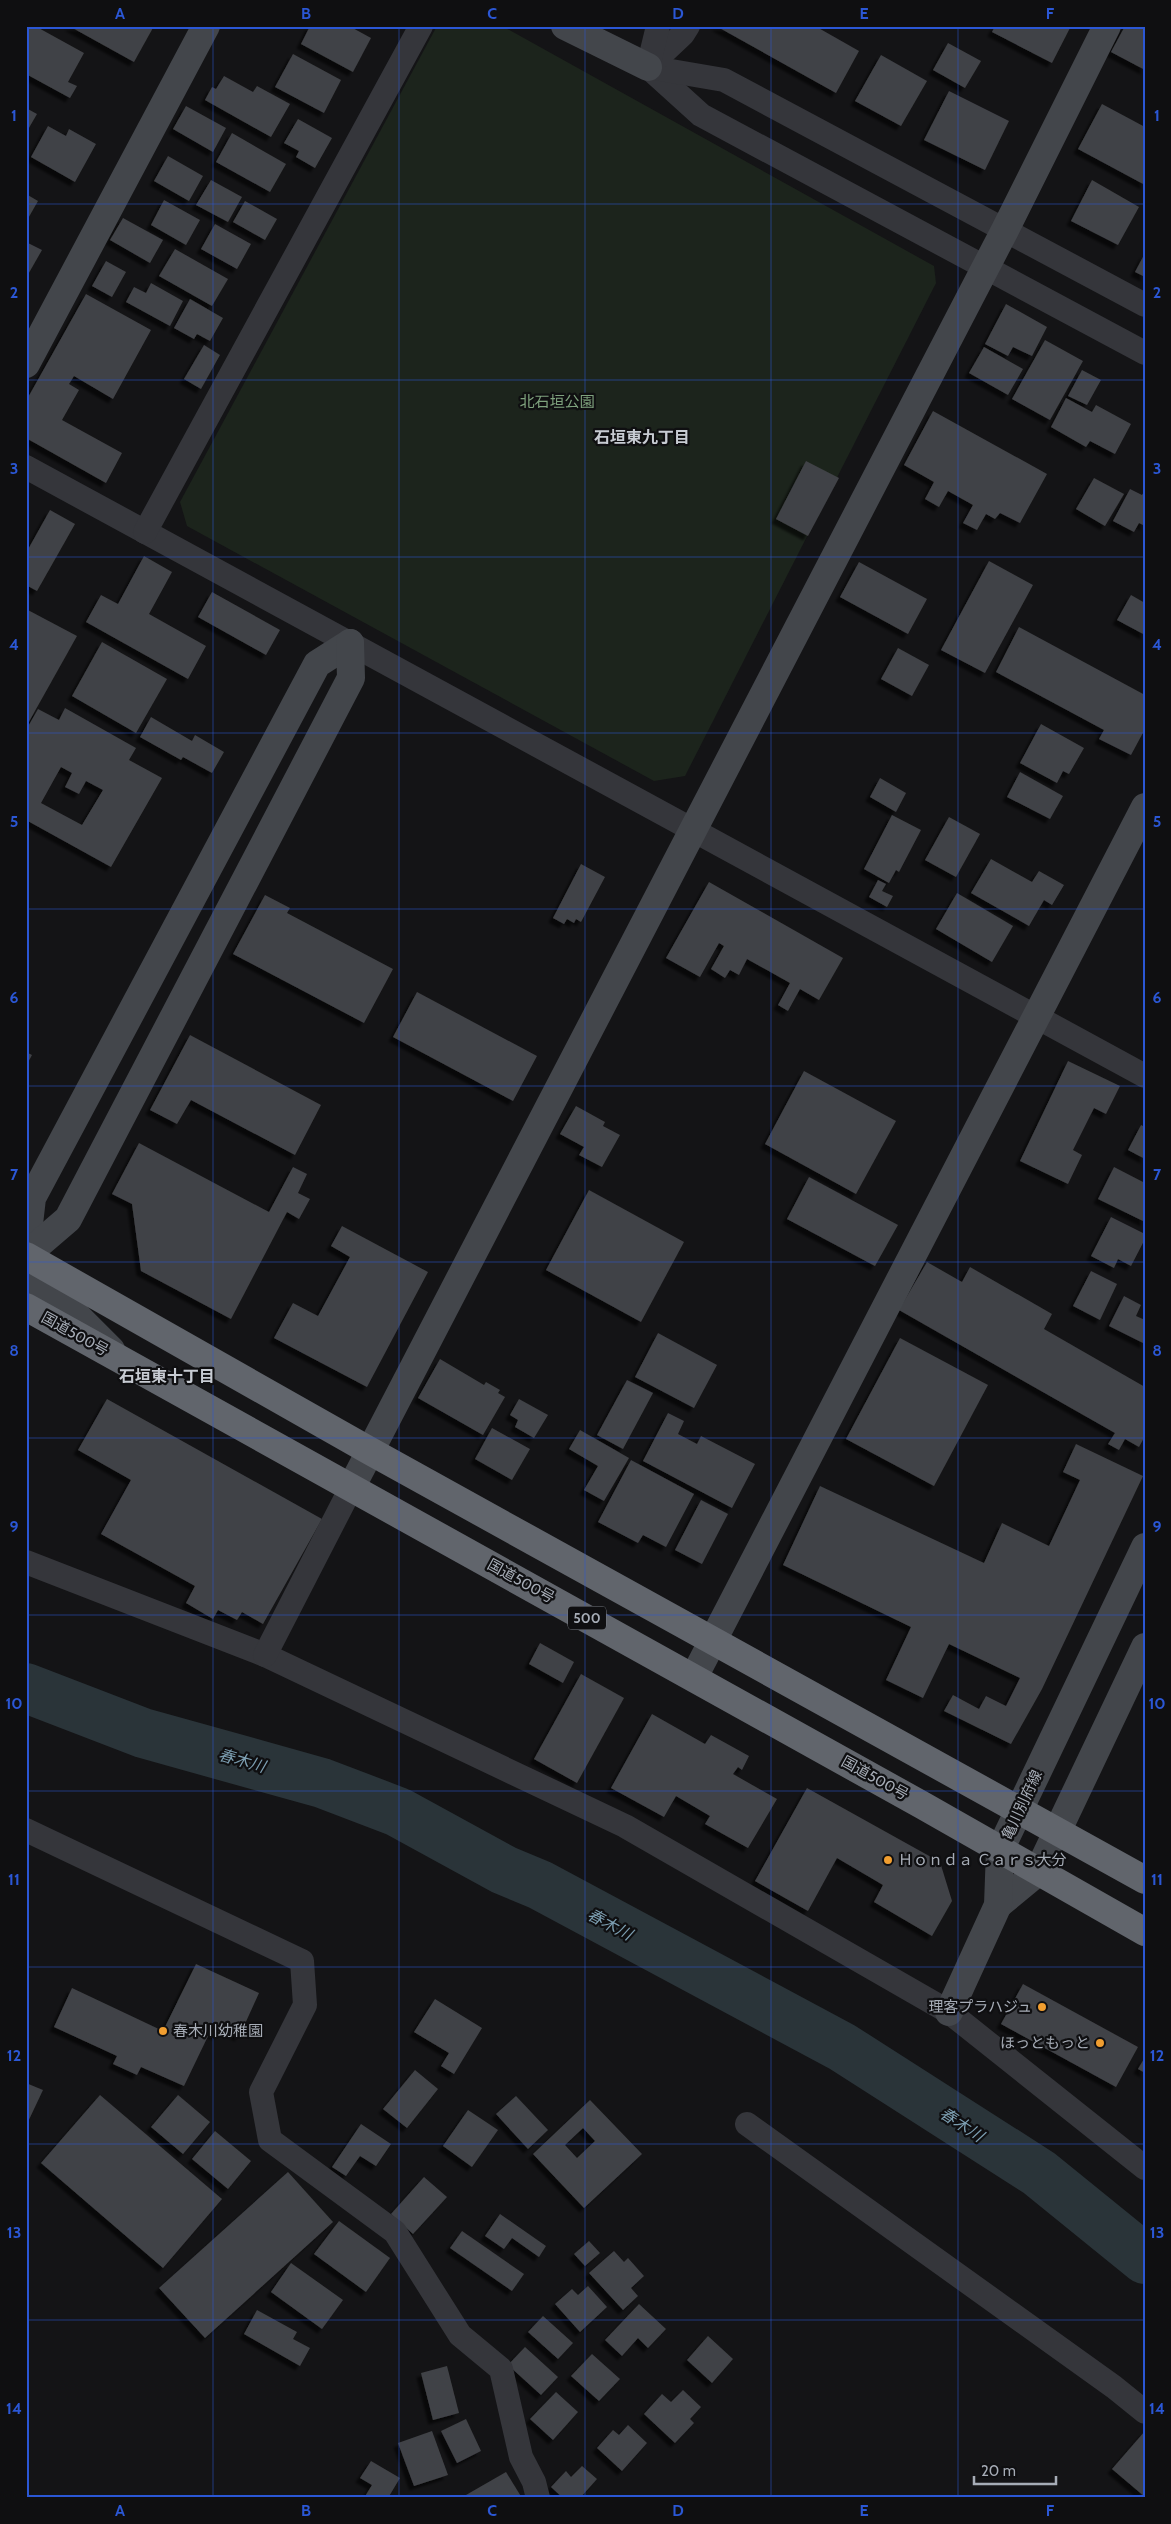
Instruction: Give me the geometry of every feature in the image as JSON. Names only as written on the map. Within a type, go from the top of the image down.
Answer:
[{"type":"highway","name":"500","points":[[26,1256],[370,1451],[1145,1880]]},
{"type":"highway","name":"国道500号","points":[[26,1307],[694,1677],[1145,1932]]},
{"type":"street","points":[[26,364],[206,26]]},
{"type":"street","points":[[145,532],[421,26]]},
{"type":"street","points":[[565,26],[648,67],[701,115],[1145,353]]},
{"type":"street","points":[[648,67],[658,26]]},
{"type":"street","points":[[648,67],[683,34],[688,26]]},
{"type":"street","points":[[265,1655],[986,267],[1107,26]]},
{"type":"street","points":[[648,67],[724,80],[1145,306]]},
{"type":"street","points":[[26,467],[1145,1076]]},
{"type":"street","points":[[26,1250],[32,1198],[46,1171],[317,664],[350,643]]},
{"type":"street","points":[[117,1357],[68,1306],[36,1282],[26,1256],[68,1219],[73,1210],[350,678],[350,643]]},
{"type":"street","points":[[694,1677],[1145,807]]},
{"type":"street","name":"亀川別府線","points":[[998,1905],[1000,1850],[1145,1547]]},
{"type":"street","points":[[26,1562],[265,1655],[624,1826],[949,2012],[1145,2168]]},
{"type":"street","points":[[949,2012],[998,1905],[1038,1872],[1145,1647]]},
{"type":"street","points":[[26,1830],[302,1961],[305,2005],[261,2092],[270,2140],[395,2232],[460,2335],[501,2369],[521,2457],[534,2482],[538,2498]]},
{"type":"street","points":[[748,2124],[1114,2387],[1145,2412]]},
{"type":"green space","name":"北石垣公園","points":[[437,26],[502,26],[934,266],[936,283],[685,776],[654,781],[187,526],[180,502]]},
{"type":"building","points":[[26,26],[35,26],[84,53],[68,82],[77,86],[70,98],[26,74]]},
{"type":"building","points":[[69,26],[154,26],[134,62]]},
{"type":"building","points":[[310,26],[349,26],[371,38],[353,72],[301,44]]},
{"type":"building","points":[[716,26],[815,26],[859,51],[836,93]]},
{"type":"building","points":[[995,26],[1071,26],[1052,63],[992,32]]},
{"type":"building","points":[[1125,26],[1145,26],[1145,70],[1111,52]]},
{"type":"building","points":[[948,43],[981,61],[965,88],[933,70]]},
{"type":"building","points":[[293,54],[341,80],[324,113],[275,87]]},
{"type":"building","points":[[881,55],[927,81],[901,126],[855,101]]},
{"type":"building","points":[[224,76],[253,92],[257,86],[290,104],[271,137],[205,100],[212,87],[216,89]]},
{"type":"building","points":[[949,91],[1009,121],[985,170],[924,140]]},
{"type":"building","points":[[1102,104],[1145,127],[1145,185],[1078,149]]},
{"type":"building","points":[[186,106],[226,128],[213,152],[173,129]]},
{"type":"building","points":[[26,108],[37,114],[26,133]]},
{"type":"building","points":[[298,119],[332,138],[315,168],[296,157],[299,151],[284,143]]},
{"type":"building","points":[[48,126],[66,136],[69,129],[96,144],[75,182],[31,157]]},
{"type":"building","points":[[232,133],[286,164],[270,192],[216,162]]},
{"type":"building","points":[[168,156],[203,176],[189,201],[154,181]]},
{"type":"building","points":[[211,180],[242,197],[228,222],[196,205]]},
{"type":"building","points":[[1092,180],[1139,207],[1118,245],[1071,221]]},
{"type":"building","points":[[26,194],[38,201],[26,222]]},
{"type":"building","points":[[164,200],[200,220],[186,245],[151,225]]},
{"type":"building","points":[[245,201],[277,219],[265,240],[233,222]]},
{"type":"building","points":[[123,218],[163,240],[150,263],[110,240]]},
{"type":"building","points":[[215,224],[251,244],[237,269],[201,249]]},
{"type":"building","points":[[26,242],[42,250],[26,278]]},
{"type":"building","points":[[175,249],[228,279],[212,306],[159,276]]},
{"type":"building","points":[[1145,253],[1145,277],[1135,272]]},
{"type":"building","points":[[106,261],[126,272],[112,297],[92,286]]},
{"type":"building","points":[[151,283],[183,301],[170,326],[126,302],[134,287],[146,293]]},
{"type":"building","points":[[86,294],[151,330],[113,399],[74,376],[69,384],[79,390],[62,420],[122,453],[106,483],[26,438],[26,401]]},
{"type":"building","points":[[190,299],[223,318],[210,341],[197,334],[194,339],[174,328]]},
{"type":"building","points":[[1006,304],[1047,327],[1032,356],[1013,347],[1008,356],[985,344]]},
{"type":"building","points":[[1045,340],[1083,361],[1050,420],[1012,399]]},
{"type":"building","points":[[204,345],[220,355],[201,389],[184,379]]},
{"type":"building","points":[[984,347],[1023,369],[1008,395],[969,373]]},
{"type":"building","points":[[1082,370],[1101,380],[1087,405],[1068,396]]},
{"type":"building","points":[[1066,398],[1092,412],[1096,405],[1131,424],[1115,454],[1090,441],[1086,447],[1051,427]]},
{"type":"building","points":[[933,411],[1047,474],[1020,523],[1000,513],[995,519],[986,514],[977,530],[963,523],[973,505],[948,491],[939,507],[925,499],[934,482],[904,465]]},
{"type":"building","points":[[806,461],[839,478],[808,536],[776,519]]},
{"type":"building","points":[[1094,478],[1124,494],[1105,526],[1076,509]]},
{"type":"building","points":[[1130,489],[1142,495],[1145,490],[1145,526],[1139,523],[1134,532],[1113,521]]},
{"type":"building","points":[[50,510],[75,524],[37,591],[26,585],[26,553]]},
{"type":"building","points":[[144,556],[172,572],[149,614],[206,646],[188,679],[86,622],[101,595],[118,604]]},
{"type":"building","points":[[989,561],[1033,585],[985,673],[941,650]]},
{"type":"building","points":[[859,562],[927,599],[908,634],[840,597]]},
{"type":"building","points":[[212,592],[280,630],[266,655],[198,617]]},
{"type":"building","points":[[1131,595],[1145,603],[1145,635],[1117,620]]},
{"type":"building","points":[[26,609],[77,636],[26,727]]},
{"type":"building","points":[[1019,627],[1145,695],[1145,729],[1131,755],[1099,739],[1104,730],[996,672]]},
{"type":"building","points":[[102,642],[167,679],[136,733],[72,696]]},
{"type":"building","points":[[898,648],[929,665],[912,696],[881,679]]},
{"type":"building","points":[[65,708],[136,748],[129,760],[162,778],[111,867],[26,820],[26,730],[38,709],[59,720]],"holes":[[[61,767],[72,773],[65,787],[79,794],[86,781],[103,790],[82,825],[41,803]]]},
{"type":"building","points":[[151,717],[192,741],[195,735],[224,752],[212,773],[183,757],[181,760],[140,737]]},
{"type":"building","points":[[1041,724],[1084,748],[1069,774],[1063,771],[1057,783],[1020,763]]},
{"type":"building","points":[[1020,772],[1063,796],[1050,819],[1007,797]]},
{"type":"building","points":[[880,778],[906,793],[896,812],[870,797]]},
{"type":"building","points":[[892,815],[921,830],[899,872],[896,870],[889,883],[864,869]]},
{"type":"building","points":[[949,817],[980,834],[956,877],[925,860]]},
{"type":"building","points":[[991,859],[1032,882],[1039,871],[1064,885],[1052,905],[1044,900],[1029,926],[971,893]]},
{"type":"building","points":[[581,864],[605,877],[581,922],[576,919],[574,923],[567,919],[564,924],[553,918]]},
{"type":"building","points":[[878,880],[886,884],[882,891],[893,896],[887,907],[869,897]]},
{"type":"building","points":[[709,882],[843,958],[819,1000],[800,989],[788,1011],[778,1005],[790,983],[747,959],[739,975],[730,970],[725,978],[711,969],[724,946],[719,943],[700,977],[666,958]]},
{"type":"building","points":[[957,893],[1013,926],[992,962],[936,929]]},
{"type":"building","points":[[265,895],[290,908],[287,913],[393,969],[364,1023],[233,954]]},
{"type":"building","points":[[417,992],[537,1056],[513,1101],[393,1037]]},
{"type":"building","points":[[190,1035],[321,1105],[295,1155],[191,1100],[177,1124],[150,1110]]},
{"type":"building","points":[[26,1052],[32,1055],[26,1066]]},
{"type":"building","points":[[1068,1061],[1120,1086],[1106,1114],[1094,1108],[1073,1150],[1082,1155],[1068,1184],[1020,1161]]},
{"type":"building","points":[[804,1071],[896,1121],[856,1194],[765,1144]]},
{"type":"building","points":[[576,1106],[605,1122],[603,1126],[620,1135],[602,1167],[579,1155],[584,1147],[560,1134]]},
{"type":"building","points":[[1141,1125],[1145,1127],[1145,1159],[1128,1150]]},
{"type":"building","points":[[139,1143],[269,1212],[293,1167],[307,1174],[298,1193],[310,1199],[299,1219],[287,1212],[231,1319],[141,1271],[132,1204],[112,1194]]},
{"type":"building","points":[[1114,1167],[1145,1183],[1145,1222],[1098,1199]]},
{"type":"building","points":[[809,1177],[898,1225],[875,1266],[787,1219]]},
{"type":"building","points":[[589,1190],[684,1242],[641,1322],[546,1270]]},
{"type":"building","points":[[1111,1217],[1145,1234],[1145,1239],[1131,1266],[1118,1259],[1114,1268],[1091,1256]]},
{"type":"building","points":[[342,1226],[428,1272],[367,1387],[274,1338],[293,1303],[318,1316],[350,1257],[331,1246]]},
{"type":"building","points":[[927,1262],[962,1282],[970,1267],[1052,1314],[1044,1329],[1145,1387],[1145,1436],[1139,1447],[1125,1439],[1119,1450],[1108,1444],[1115,1433],[899,1310]]},
{"type":"building","points":[[1091,1271],[1117,1284],[1100,1320],[1073,1306]]},
{"type":"building","points":[[1124,1296],[1141,1305],[1136,1316],[1145,1320],[1145,1344],[1109,1326]]},
{"type":"building","points":[[658,1333],[717,1365],[694,1408],[635,1377]]},
{"type":"building","points":[[900,1338],[988,1385],[934,1486],[846,1439]]},
{"type":"building","points":[[440,1359],[484,1385],[486,1382],[500,1390],[498,1393],[505,1397],[483,1435],[418,1398]]},
{"type":"building","points":[[627,1380],[653,1393],[623,1449],[597,1435]]},
{"type":"building","points":[[107,1399],[322,1519],[263,1624],[242,1612],[237,1620],[218,1610],[213,1619],[186,1603],[195,1586],[101,1534],[131,1480],[78,1450]]},
{"type":"building","points":[[519,1399],[548,1415],[534,1438],[515,1427],[518,1420],[510,1415]]},
{"type":"building","points":[[668,1413],[684,1421],[678,1434],[697,1444],[701,1436],[755,1464],[732,1508],[643,1461]]},
{"type":"building","points":[[492,1428],[530,1449],[512,1480],[475,1459]]},
{"type":"building","points":[[580,1430],[629,1458],[604,1501],[584,1490],[598,1466],[569,1449]]},
{"type":"building","points":[[1076,1444],[1143,1476],[1042,1689],[1011,1744],[944,1711],[953,1695],[979,1709],[986,1696],[1006,1706],[1020,1678],[949,1644],[923,1698],[886,1680],[911,1627],[783,1565],[820,1486],[984,1563],[1002,1523],[1049,1546],[1080,1480],[1063,1472]]},
{"type":"building","points":[[631,1460],[694,1494],[666,1547],[643,1535],[638,1543],[598,1522]]},
{"type":"building","points":[[701,1500],[728,1514],[702,1564],[675,1550]]},
{"type":"building","points":[[540,1643],[574,1662],[563,1683],[529,1664]]},
{"type":"building","points":[[581,1674],[624,1698],[577,1783],[534,1759]]},
{"type":"building","points":[[652,1714],[705,1744],[711,1735],[749,1756],[742,1770],[738,1767],[733,1774],[777,1799],[748,1848],[705,1824],[710,1816],[676,1796],[664,1817],[611,1788]]},
{"type":"building","name":"Ｈｏｎｄａ Ｃａｒｓ大分","points":[[807,1788],[940,1862],[952,1901],[932,1936],[874,1902],[883,1885],[837,1858],[808,1911],[755,1881]]},
{"type":"building","points":[[196,1964],[259,1993],[239,2037],[223,2027],[217,2036],[210,2032],[184,2086],[141,2067],[137,2075],[113,2064],[117,2056],[54,2027],[72,1988],[163,2031]]},
{"type":"building","points":[[1023,1984],[1138,2047],[1116,2087],[1001,2024]]},
{"type":"building","points":[[435,1999],[482,2028],[454,2074],[441,2066],[449,2053],[414,2032]]},
{"type":"building","points":[[1145,2057],[1145,2073],[1138,2069]]},
{"type":"building","points":[[415,2070],[438,2089],[407,2128],[383,2109]]},
{"type":"building","points":[[26,2083],[43,2090],[26,2126]]},
{"type":"building","points":[[100,2095],[222,2199],[163,2268],[41,2163]]},
{"type":"building","points":[[178,2095],[210,2122],[183,2154],[151,2127]]},
{"type":"building","points":[[516,2096],[548,2130],[528,2149],[496,2114]]},
{"type":"building","points":[[590,2100],[642,2154],[584,2208],[533,2154]],"holes":[[[583,2128],[595,2141],[577,2158],[565,2145]]]},
{"type":"building","points":[[468,2110],[498,2130],[472,2167],[443,2146]]},
{"type":"building","points":[[361,2124],[391,2144],[376,2166],[360,2156],[346,2176],[332,2167]]},
{"type":"building","points":[[215,2131],[251,2161],[228,2189],[192,2159]]},
{"type":"building","points":[[288,2172],[333,2222],[205,2338],[159,2288]]},
{"type":"building","points":[[424,2177],[447,2197],[413,2234],[391,2214]]},
{"type":"building","points":[[500,2214],[546,2246],[539,2257],[512,2238],[504,2249],[485,2236]]},
{"type":"building","points":[[339,2221],[390,2258],[366,2292],[314,2254]]},
{"type":"building","points":[[462,2231],[524,2274],[512,2291],[450,2248]]},
{"type":"building","points":[[589,2241],[600,2253],[585,2266],[574,2254]]},
{"type":"building","points":[[614,2251],[624,2262],[628,2258],[644,2276],[631,2288],[638,2296],[623,2310],[589,2273]]},
{"type":"building","points":[[291,2263],[343,2300],[322,2329],[271,2292]]},
{"type":"building","points":[[588,2286],[607,2307],[580,2332],[555,2304],[572,2289],[578,2295]]},
{"type":"building","points":[[639,2304],[666,2329],[648,2348],[638,2338],[622,2356],[605,2340]]},
{"type":"building","points":[[257,2310],[297,2332],[293,2339],[310,2348],[300,2366],[244,2334]]},
{"type":"building","points":[[543,2316],[573,2343],[558,2359],[528,2332]]},
{"type":"building","points":[[708,2336],[733,2359],[712,2383],[687,2360]]},
{"type":"building","points":[[525,2347],[558,2377],[541,2395],[508,2365]]},
{"type":"building","points":[[592,2354],[620,2379],[599,2401],[571,2376]]},
{"type":"building","points":[[447,2366],[459,2413],[433,2420],[421,2373]]},
{"type":"building","points":[[683,2390],[701,2407],[690,2419],[694,2423],[675,2443],[644,2414],[662,2394],[671,2402]]},
{"type":"building","points":[[556,2392],[578,2412],[553,2440],[530,2419]]},
{"type":"building","points":[[466,2419],[481,2451],[457,2463],[441,2431]]},
{"type":"building","points":[[628,2425],[647,2443],[622,2471],[597,2448],[613,2430],[619,2435]]},
{"type":"building","points":[[432,2431],[448,2475],[414,2486],[398,2443]]},
{"type":"building","points":[[1145,2431],[1145,2497],[1112,2469]]},
{"type":"building","points":[[371,2461],[400,2478],[388,2498],[364,2498],[372,2485],[360,2478]]},
{"type":"building","points":[[582,2466],[597,2479],[580,2498],[563,2498],[551,2487],[566,2471],[571,2477]]},
{"type":"building","points":[[506,2472],[522,2498],[468,2498],[466,2495]]},
{"type":"waterway","name":"春木川","points":[[26,1688],[143,1733],[322,1783],[398,1812],[504,1870],[540,1885],[842,2047],[1039,2173],[1145,2259]]},
{"type":"place","name":"Ｈｏｎｄａ Ｃａｒｓ大分","points":[[888,1860]]},
{"type":"place","name":"理客プラハジュ","points":[[1042,2007]]},
{"type":"place","name":"春木川幼稚園","points":[[163,2031]]},
{"type":"place","name":"ほっともっと","points":[[1100,2043]]},
{"type":"district","name":"石垣東九丁目","points":[[642,437]]},
{"type":"district","name":"石垣東十丁目","points":[[167,1376]]}]
